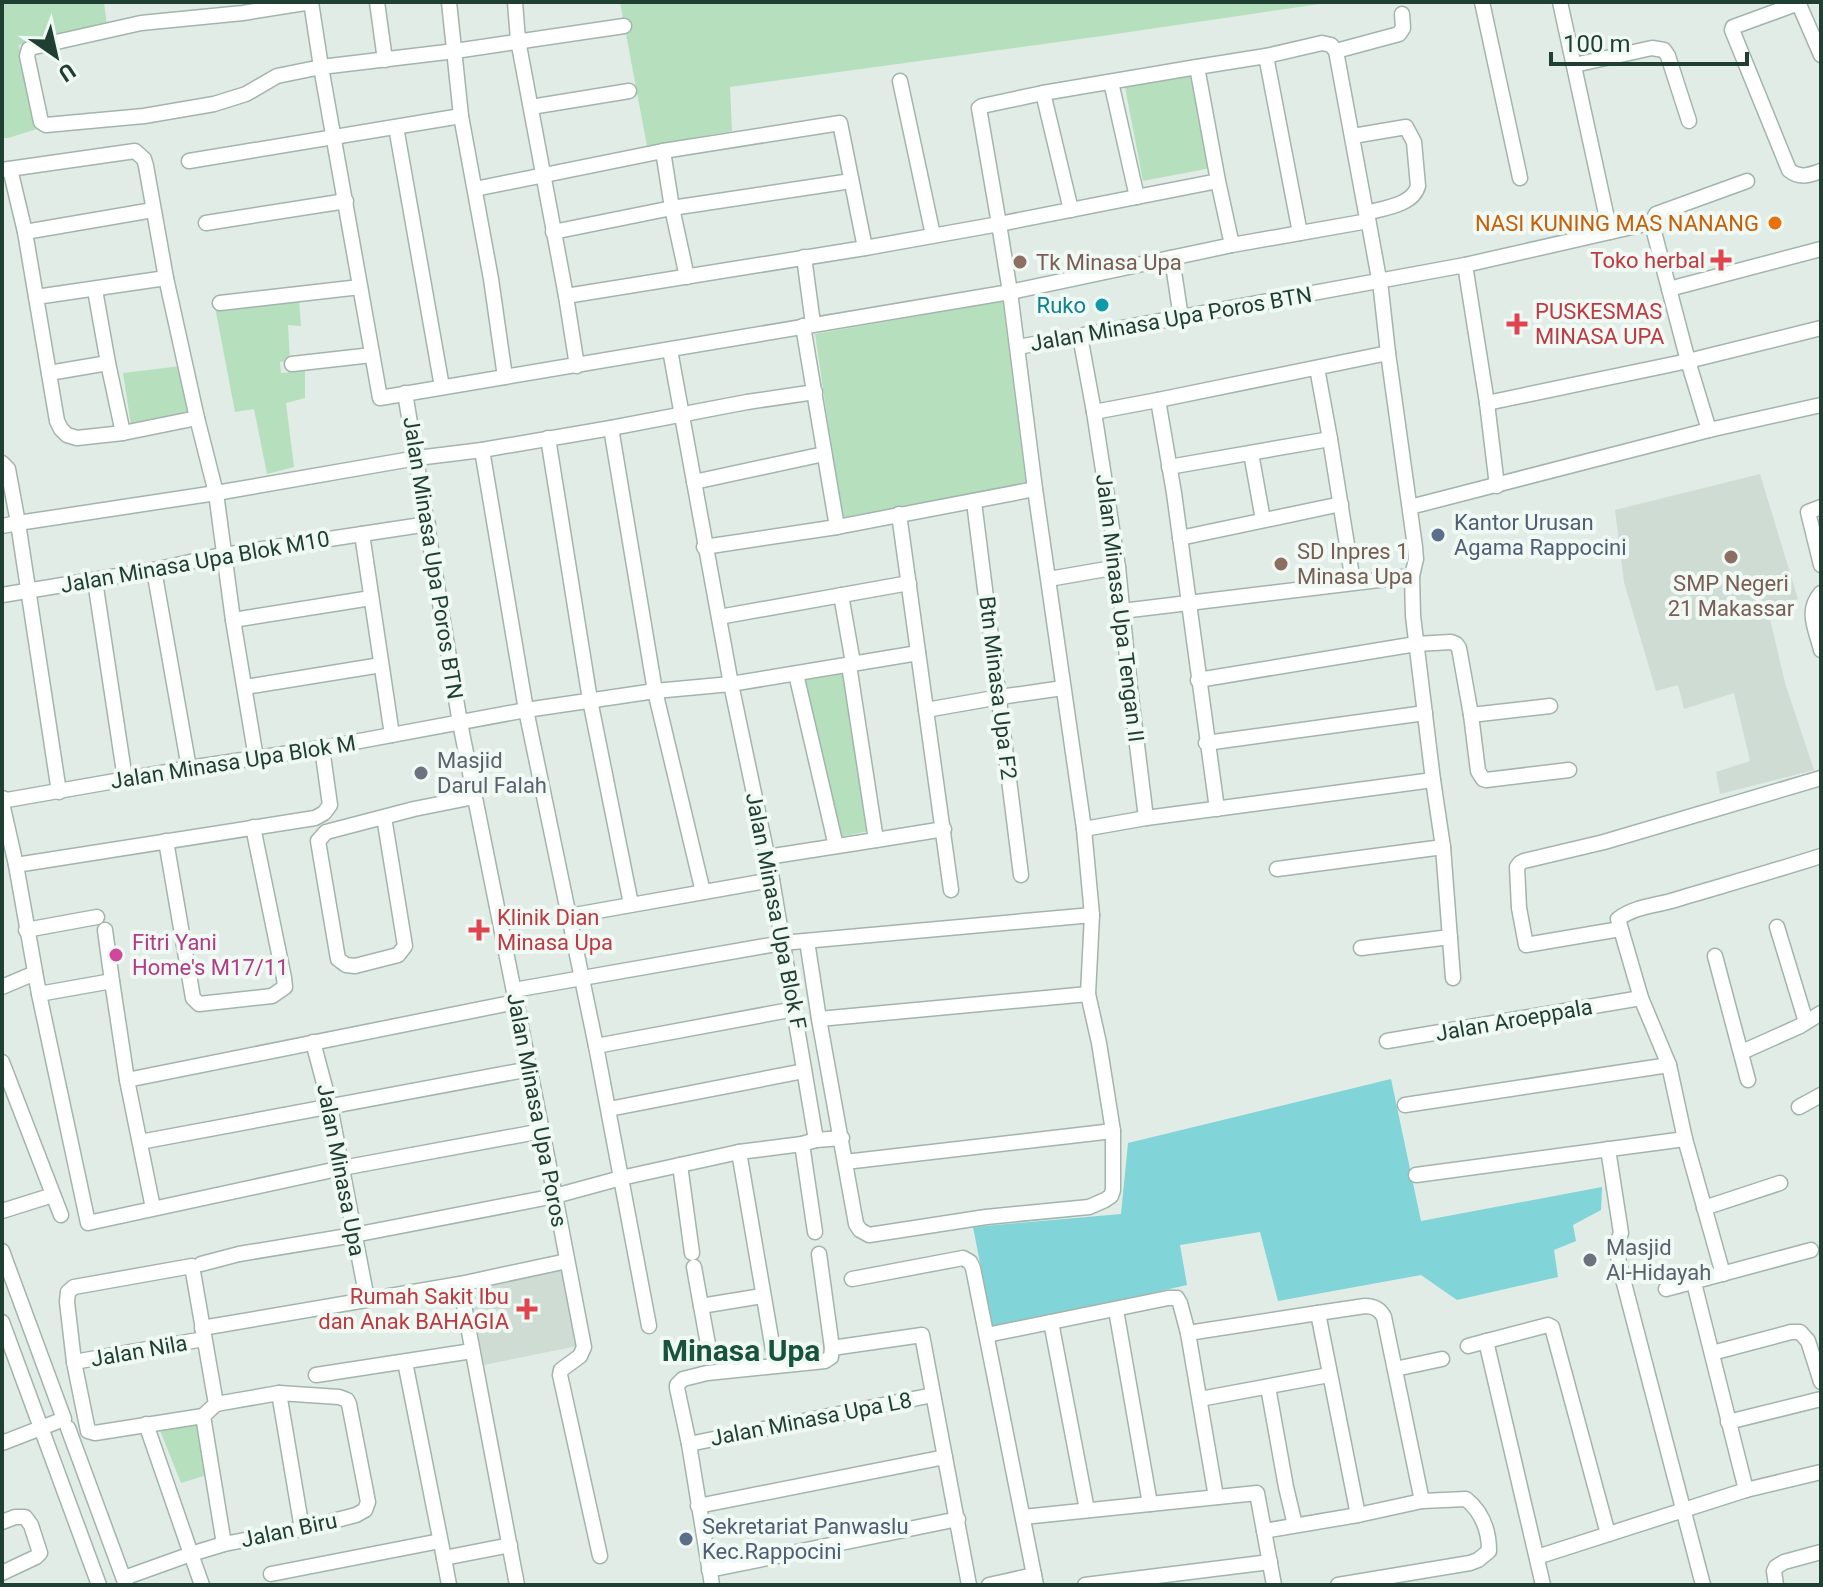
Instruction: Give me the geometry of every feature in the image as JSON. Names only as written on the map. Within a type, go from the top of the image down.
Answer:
[{"type":"street","points":[[292,364],[372,355],[333,138],[321,67],[311,2],[243,13],[141,23],[29,49],[27,56],[41,122],[46,125],[144,116],[214,104],[246,94],[277,76],[321,67],[624,26]]},
{"type":"street","points":[[377,2],[385,60]]},
{"type":"street","points":[[449,2],[461,116],[505,377]]},
{"type":"street","points":[[515,2],[518,40],[577,366]]},
{"type":"street","points":[[1482,2],[1520,178]]},
{"type":"street","points":[[1560,2],[1610,232]]},
{"type":"street","points":[[1821,55],[1798,3],[1732,30],[1789,170],[1803,177],[1821,171]]},
{"type":"street","points":[[1336,51],[1392,38],[1403,28],[1402,14]]},
{"type":"street","points":[[1353,136],[1404,127],[1410,132],[1414,142],[1417,191],[1405,201],[1367,217],[1010,292],[979,108],[1043,93],[1266,56],[1322,43],[1331,45],[1336,51],[1367,217],[1380,281],[1410,507],[1415,547],[1412,576],[1416,644],[1443,847],[1453,978]]},
{"type":"street","points":[[1574,65],[1652,48],[1664,50],[1689,121]]},
{"type":"street","points":[[1266,56],[1300,233]]},
{"type":"street","points":[[1197,67],[1232,245]]},
{"type":"street","points":[[900,81],[933,235]]},
{"type":"street","points":[[1111,82],[1137,197]]},
{"type":"street","points":[[531,107],[629,91]]},
{"type":"street","points":[[1043,93],[1071,210]]},
{"type":"street","points":[[189,161],[461,116]]},
{"type":"street","points":[[475,189],[663,151],[840,123],[865,248]]},
{"type":"street","points":[[396,127],[442,387]]},
{"type":"street","points":[[197,418],[123,433],[77,438],[61,429],[57,421],[25,232],[6,170],[135,151],[144,159],[166,278],[216,493],[256,758]]},
{"type":"street","points":[[663,151],[687,277]]},
{"type":"street","points":[[553,232],[672,208],[851,181]]},
{"type":"street","points":[[566,296],[865,248],[1218,181]]},
{"type":"street","points":[[1709,430],[1650,225],[1656,214],[1747,181]]},
{"type":"street","points":[[206,223],[346,201]]},
{"type":"street","points":[[25,232],[153,210]]},
{"type":"street","name":"Jalan Minasa Upa Poros BTN","points":[[372,355],[379,397],[1010,292],[1018,347],[1465,265],[1650,225]]},
{"type":"street","points":[[1669,289],[1821,249]]},
{"type":"street","points":[[804,257],[815,392],[837,527]]},
{"type":"street","points":[[1172,258],[1181,318]]},
{"type":"street","points":[[1465,265],[1497,486]]},
{"type":"street","points":[[36,297],[166,278]]},
{"type":"street","points":[[220,303],[360,287]]},
{"type":"street","points":[[95,290],[123,433]]},
{"type":"street","points":[[1487,403],[1688,361],[1821,328]]},
{"type":"street","name":"Jalan Minasa Upa Tengan II","points":[[1080,336],[1118,567],[1146,818]]},
{"type":"street","points":[[807,941],[856,1224],[863,1233],[869,1235],[1099,1204],[1111,1196],[1113,1131],[1088,994],[1092,915],[1084,829],[1035,489],[1018,347]]},
{"type":"street","name":"Jalan Minasa Upa Blok F","points":[[670,350],[704,547],[795,1009],[804,1071],[815,1232]]},
{"type":"street","points":[[1094,412],[1388,353]]},
{"type":"street","points":[[49,373],[108,363]]},
{"type":"street","points":[[1317,368],[1353,582]]},
{"type":"street","points":[[2,526],[482,450],[815,392]]},
{"type":"street","name":"Jalan Minasa Upa Poros BTN","points":[[405,393],[460,723]]},
{"type":"street","points":[[1158,400],[1217,809]]},
{"type":"street","points":[[1410,507],[1709,430],[1821,405]]},
{"type":"street","points":[[611,428],[655,691],[703,892]]},
{"type":"street","points":[[548,438],[590,700],[631,904]]},
{"type":"street","points":[[1169,467],[1330,439]]},
{"type":"street","points":[[482,450],[526,710],[609,1109],[649,1326]]},
{"type":"street","points":[[1251,453],[1263,520]]},
{"type":"street","points":[[694,482],[824,454]]},
{"type":"street","points":[[2,463],[8,469],[18,525],[59,792]]},
{"type":"street","points":[[704,547],[837,527],[1035,489]]},
{"type":"street","name":"Btn Minasa Upa F2","points":[[974,502],[1021,875]]},
{"type":"street","points":[[1180,538],[1341,504]]},
{"type":"street","points":[[1821,507],[1808,512],[1821,565]]},
{"type":"street","points":[[899,514],[951,890]]},
{"type":"street","name":"Jalan Minasa Upa Blok M10","points":[[2,595],[95,581],[225,555],[428,524]]},
{"type":"street","points":[[362,534],[392,735]]},
{"type":"street","points":[[1049,579],[1118,567]]},
{"type":"street","points":[[154,570],[189,768]]},
{"type":"street","points":[[1122,611],[1412,576]]},
{"type":"street","points":[[95,581],[125,779]]},
{"type":"street","points":[[719,617],[909,583]]},
{"type":"street","points":[[1821,593],[1811,609],[1821,650]]},
{"type":"street","points":[[841,595],[876,840]]},
{"type":"street","points":[[233,620],[371,598]]},
{"type":"street","points":[[1198,680],[1448,641],[1458,645],[1478,771],[1483,779],[1569,770]]},
{"type":"street","points":[[460,723],[590,700],[731,684],[918,653]]},
{"type":"street","points":[[245,687],[381,665]]},
{"type":"street","points":[[796,674],[836,846]]},
{"type":"street","points":[[926,710],[1063,688]]},
{"type":"street","points":[[1471,715],[1550,706]]},
{"type":"street","points":[[1206,743],[1425,713]]},
{"type":"street","name":"Jalan Minasa Upa Blok M","points":[[3,803],[125,779],[460,723]]},
{"type":"street","name":"Jalan Minasa Upa Poros","points":[[460,723],[584,1347],[580,1356],[561,1370],[560,1375],[600,1556]]},
{"type":"street","points":[[16,865],[315,818],[330,805],[322,748]]},
{"type":"street","points":[[1821,778],[1604,842],[1520,863],[1516,871],[1526,945],[1619,924],[1626,913],[1646,906],[1669,902],[1821,856]]},
{"type":"street","points":[[1084,829],[1433,780]]},
{"type":"street","points":[[384,817],[405,946],[398,955],[355,966],[346,965],[338,959],[318,841],[326,832],[384,817],[474,797]]},
{"type":"street","points":[[3,803],[26,930],[88,1223],[342,1168],[542,1131]]},
{"type":"street","points":[[166,841],[193,998],[199,1004],[211,1004],[272,996],[285,987],[284,978],[253,827]]},
{"type":"street","points":[[767,857],[944,829]]},
{"type":"street","points":[[1277,869],[1443,847]]},
{"type":"street","points":[[569,916],[772,880]]},
{"type":"street","points":[[127,1080],[313,1042],[515,996],[582,977],[782,943],[1092,915]]},
{"type":"street","points":[[26,930],[101,924],[127,1080],[153,1208]]},
{"type":"street","points":[[1619,924],[1641,998],[1669,1065],[1685,1139],[1723,1274]]},
{"type":"street","points":[[1777,927],[1806,1022]]},
{"type":"street","points":[[1361,948],[1450,937]]},
{"type":"street","points":[[1715,956],[1748,1080]]},
{"type":"street","points":[[2,987],[35,973]]},
{"type":"street","points":[[39,994],[112,981]]},
{"type":"street","points":[[819,1019],[1088,994]]},
{"type":"street","name":"Jalan Aroeppala","points":[[1387,1041],[1641,998]]},
{"type":"street","points":[[596,1046],[795,1009]]},
{"type":"street","points":[[1742,1052],[1821,1013]]},
{"type":"street","name":"Jalan Minasa Upa","points":[[313,1042],[330,1106],[367,1299]]},
{"type":"street","points":[[2,1062],[61,1215]]},
{"type":"street","points":[[1405,1105],[1669,1065]]},
{"type":"street","points":[[140,1142],[530,1069]]},
{"type":"street","points":[[609,1109],[804,1071]]},
{"type":"street","points":[[1799,1107],[1821,1095]]},
{"type":"street","points":[[845,1162],[1113,1131]]},
{"type":"street","points":[[196,1265],[203,1334],[216,1404],[203,1416],[95,1433],[88,1431],[74,1362],[67,1302],[70,1289],[239,1254],[555,1196],[739,1152],[842,1138]]},
{"type":"street","points":[[1416,1175],[1685,1139]]},
{"type":"street","points":[[1608,1149],[1621,1233],[1617,1243],[1619,1264],[1703,1585]]},
{"type":"street","points":[[739,1152],[773,1350]]},
{"type":"street","points":[[680,1165],[693,1260],[706,1305],[709,1350]]},
{"type":"street","points":[[1704,1208],[1780,1183]]},
{"type":"street","points":[[2,1211],[53,1195]]},
{"type":"street","points":[[1666,1289],[1811,1250]]},
{"type":"street","points":[[2,1251],[125,1582]]},
{"type":"street","points":[[819,1254],[831,1357],[825,1361],[707,1373],[683,1379],[677,1385],[711,1578],[958,1519]]},
{"type":"street","points":[[852,1279],[963,1258],[973,1268],[1035,1580],[989,1585]]},
{"type":"street","name":"Jalan Nila","points":[[74,1362],[367,1299],[460,1284],[567,1261]]},
{"type":"street","points":[[1694,1283],[1746,1490]]},
{"type":"street","points":[[460,1284],[517,1585]]},
{"type":"street","points":[[706,1305],[762,1296]]},
{"type":"street","points":[[987,1335],[1177,1298],[1188,1333],[1216,1497]]},
{"type":"street","points":[[1188,1333],[1371,1306],[1381,1311],[1422,1501]]},
{"type":"street","points":[[1116,1310],[1150,1504]]},
{"type":"street","points":[[1318,1313],[1358,1515]]},
{"type":"street","points":[[2,1322],[99,1585]]},
{"type":"street","points":[[1051,1322],[1087,1510]]},
{"type":"street","points":[[1468,1346],[1548,1325],[1554,1329],[1608,1534]]},
{"type":"street","points":[[1712,1353],[1800,1332],[1808,1341],[1821,1382]]},
{"type":"street","points":[[832,1348],[922,1335],[969,1585]]},
{"type":"street","points":[[1486,1341],[1543,1585]]},
{"type":"street","points":[[316,1375],[472,1351]]},
{"type":"street","points":[[1395,1369],[1442,1359]]},
{"type":"street","points":[[405,1362],[449,1585]]},
{"type":"street","points":[[1200,1399],[1329,1375]]},
{"type":"street","points":[[1268,1387],[1295,1525]]},
{"type":"street","points":[[279,1393],[302,1529]]},
{"type":"street","name":"Jalan Biru","points":[[125,1582],[191,1554],[224,1544],[302,1529],[365,1510],[368,1502],[347,1400],[279,1393],[216,1404]]},
{"type":"street","name":"Jalan Minasa Upa L8","points":[[689,1444],[933,1395]]},
{"type":"street","points":[[1728,1422],[1821,1399]]},
{"type":"street","points":[[203,1416],[224,1544]]},
{"type":"street","points":[[2,1443],[66,1423]]},
{"type":"street","points":[[146,1424],[202,1585]]},
{"type":"street","points":[[698,1506],[945,1457]]},
{"type":"street","points":[[1537,1557],[1746,1490],[1821,1472]]},
{"type":"street","points":[[1023,1517],[1257,1493],[1286,1487]]},
{"type":"street","points":[[1257,1493],[1274,1585]]},
{"type":"street","points":[[1264,1531],[1422,1501],[1466,1499],[1487,1530],[1489,1551],[1470,1563],[1338,1585]]},
{"type":"street","points":[[2,1522],[25,1517],[31,1525],[40,1553],[2,1573]]},
{"type":"street","points":[[271,1574],[440,1541]]},
{"type":"street","points":[[444,1558],[510,1545]]},
{"type":"street","points":[[1776,1585],[1774,1571],[1780,1564],[1821,1552]]},
{"type":"street","points":[[1085,1585],[1270,1562]]},
{"type":"shaded area","points":[[1760,474],[1798,599],[1768,610],[1785,683],[1814,770],[1720,794],[1716,772],[1750,761],[1734,693],[1684,709],[1678,685],[1656,691],[1624,582],[1615,510]]},
{"type":"shaded area","name":"Rumah Sakit Ibu dan Anak BAHAGIA","points":[[571,1257],[587,1344],[484,1365],[467,1275]]},
{"type":"green space","points":[[2,2],[104,2],[107,26],[19,45],[37,129],[8,138],[2,138]]},
{"type":"green space","points":[[620,2],[1333,2],[730,87],[732,131],[647,146]]},
{"type":"green space","points":[[1197,68],[1216,167],[1143,181],[1124,82]]},
{"type":"green space","points":[[299,300],[301,326],[288,325],[290,360],[280,362],[281,373],[305,371],[305,398],[286,403],[294,467],[267,474],[254,409],[235,412],[215,307]]},
{"type":"green space","points":[[1003,301],[1026,485],[842,519],[815,334]]},
{"type":"green space","points":[[181,366],[189,413],[131,425],[123,373]]},
{"type":"green space","points":[[855,667],[880,829],[839,837],[800,677]]},
{"type":"green space","points":[[209,1418],[216,1472],[181,1483],[159,1428]]},
{"type":"water","points":[[1391,1079],[1421,1221],[1602,1187],[1601,1210],[1573,1225],[1576,1241],[1554,1250],[1558,1277],[1457,1300],[1421,1275],[1278,1301],[1260,1232],[1180,1245],[1187,1285],[993,1329],[973,1227],[1121,1214],[1128,1143]]},
{"type":"place","name":"NASI KUNING MAS NANANG","points":[[1775,223]]},
{"type":"place","name":"Toko herbal","points":[[1721,260]]},
{"type":"place","name":"Tk Minasa Upa","points":[[1020,262]]},
{"type":"place","name":"Ruko","points":[[1102,305]]},
{"type":"place","name":"PUSKESMAS MINASA UPA","points":[[1517,324]]},
{"type":"place","name":"Kantor Urusan Agama Rappocini","points":[[1438,535]]},
{"type":"place","name":"SMP Negeri 21 Makassar","points":[[1731,557]]},
{"type":"place","name":"SD Inpres 1 Minasa Upa","points":[[1281,564]]},
{"type":"place","name":"Masjid Darul Falah","points":[[421,773]]},
{"type":"place","name":"Klinik Dian Minasa Upa","points":[[479,930]]},
{"type":"place","name":"Fitri Yani Home's M17/11","points":[[116,955]]},
{"type":"place","name":"Masjid Al-Hidayah","points":[[1590,1260]]},
{"type":"place","name":"Rumah Sakit Ibu dan Anak BAHAGIA","points":[[527,1309]]},
{"type":"place","name":"Sekretariat Panwaslu Kec.Rappocini","points":[[686,1539]]},
{"type":"district","name":"Minasa Upa","points":[[741,1350]]}]
